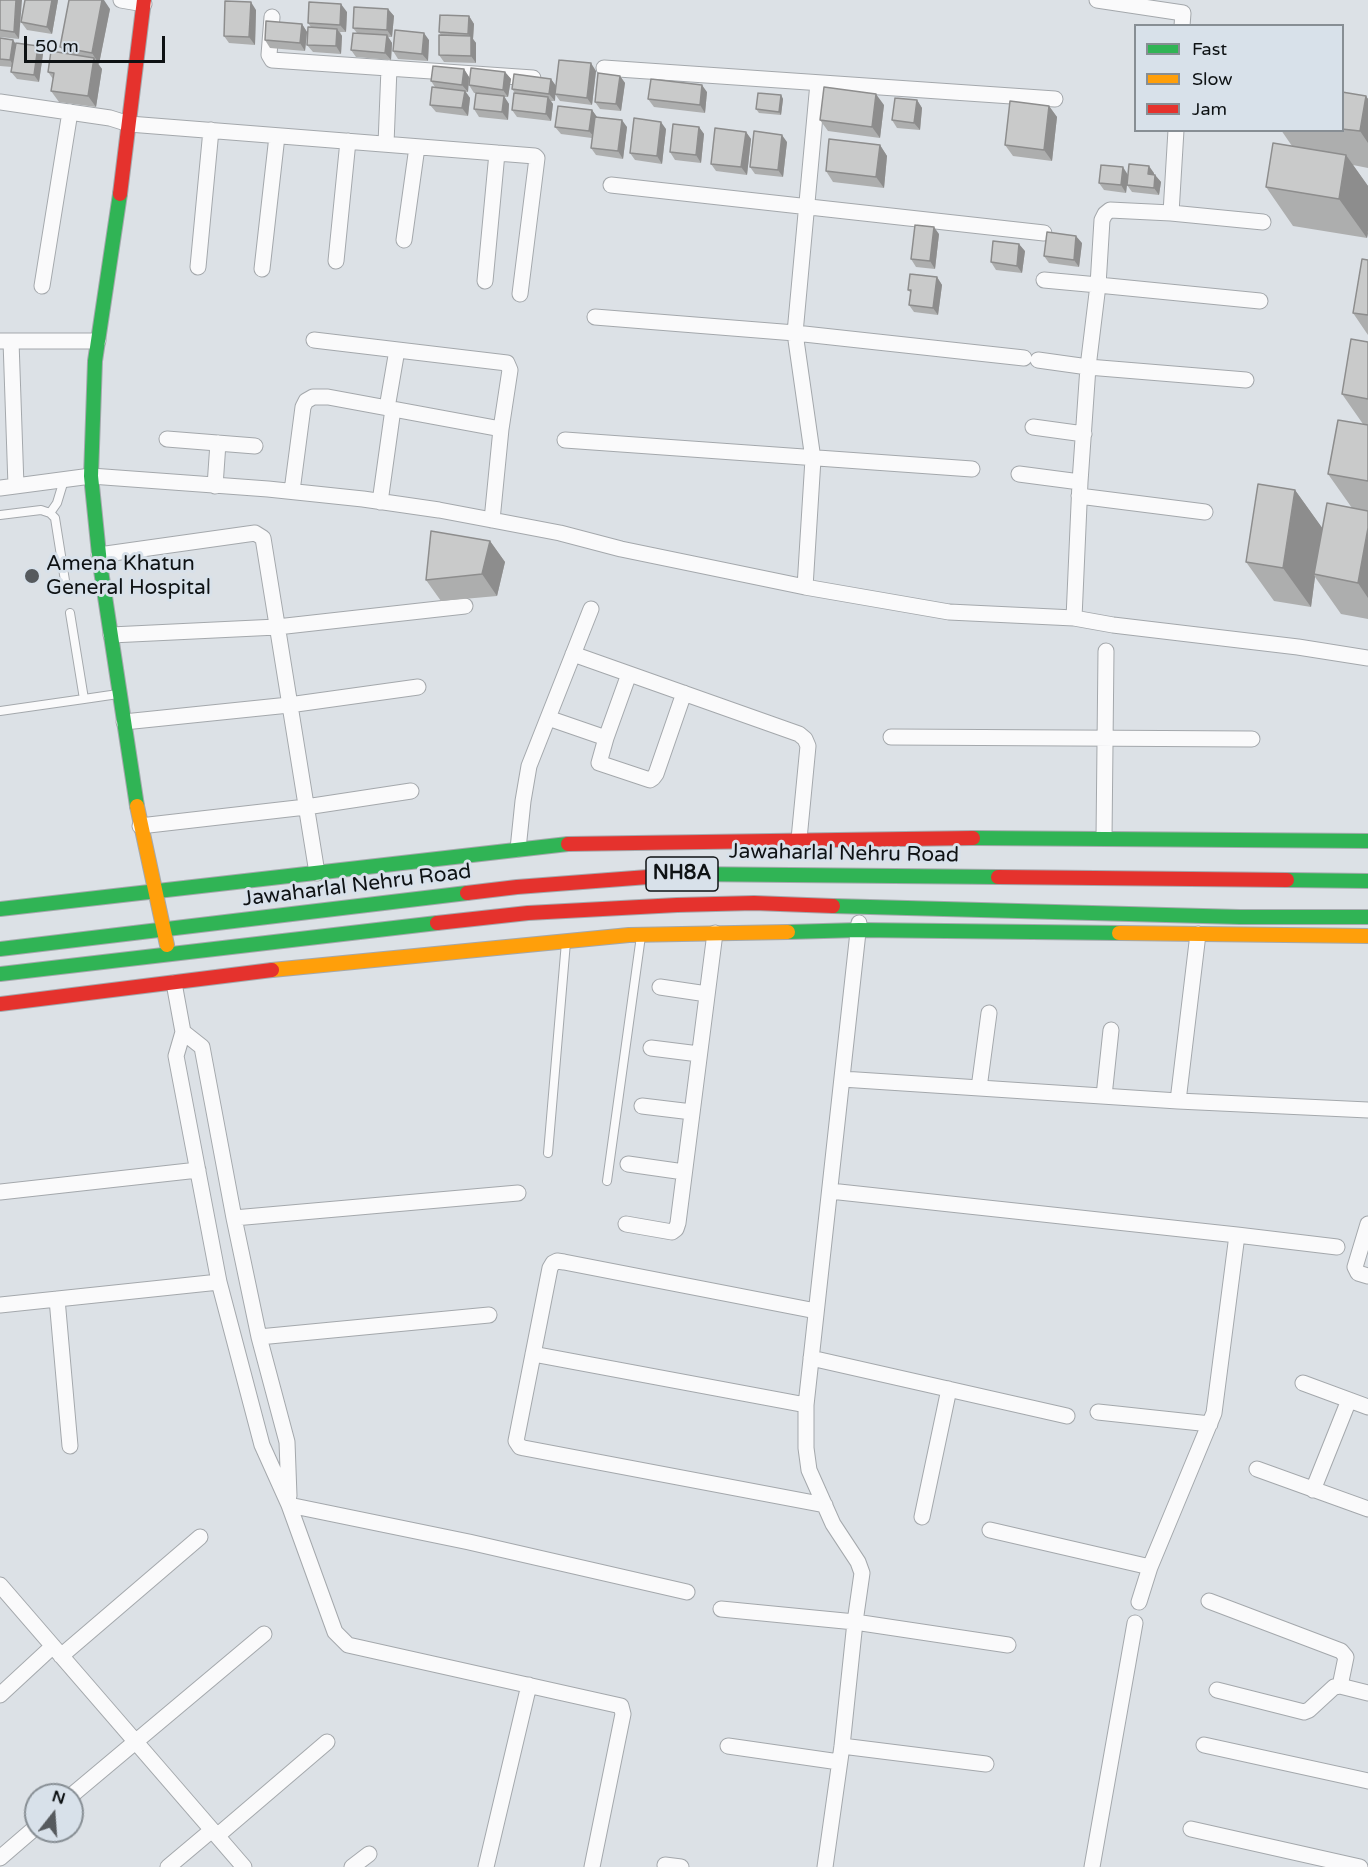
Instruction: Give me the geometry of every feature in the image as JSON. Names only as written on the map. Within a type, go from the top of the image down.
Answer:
[{"type":"street","points":[[122,0],[144,2],[95,361],[91,476],[99,555],[140,826],[157,892],[183,1032],[176,1056],[219,1282],[262,1445],[289,1504],[334,1632],[348,1645],[616,1705],[624,1709],[592,1867]]},
{"type":"street","points":[[1096,0],[1183,13]]},
{"type":"street","points":[[272,17],[269,55],[272,60],[536,78]]},
{"type":"street","points":[[386,144],[389,68]]},
{"type":"street","points":[[604,68],[1055,99]]},
{"type":"street","points":[[805,587],[813,459],[795,333],[818,83]]},
{"type":"street","points":[[0,102],[110,118],[129,124],[535,156],[537,158],[520,294]]},
{"type":"street","points":[[42,286],[70,112]]},
{"type":"street","points":[[198,267],[211,130]]},
{"type":"street","points":[[1171,213],[1176,132]]},
{"type":"street","points":[[262,269],[277,136]]},
{"type":"street","points":[[336,261],[348,141]]},
{"type":"street","points":[[405,240],[417,147]]},
{"type":"street","points":[[485,281],[497,153]]},
{"type":"street","points":[[611,185],[807,209],[1044,233]]},
{"type":"street","points":[[1074,618],[1088,367],[1098,285],[1102,220],[1110,210],[1117,209],[1263,222]]},
{"type":"street","points":[[1044,280],[1260,301]]},
{"type":"street","points":[[595,317],[795,333],[1088,367],[1246,380]]},
{"type":"street","points":[[314,340],[507,363],[510,370],[501,429],[492,520]]},
{"type":"street","points":[[16,486],[5,341],[98,341]]},
{"type":"street","points":[[380,502],[397,350]]},
{"type":"street","points":[[292,492],[303,407],[306,401],[313,397],[328,397],[501,429]]},
{"type":"street","points":[[1033,427],[1084,434]]},
{"type":"street","points":[[167,439],[255,446]]},
{"type":"street","points":[[565,440],[972,469]]},
{"type":"street","points":[[215,486],[218,443]]},
{"type":"street","points":[[1020,474],[1080,489],[1205,512]]},
{"type":"street","points":[[0,488],[91,476],[292,492],[380,502],[560,533],[621,549],[805,587],[949,612],[1074,618],[1368,658]]},
{"type":"street","points":[[99,555],[255,533],[263,538],[317,873]]},
{"type":"street","points":[[111,635],[277,627],[465,606]]},
{"type":"street","points":[[518,849],[529,766],[591,609]]},
{"type":"street","points":[[1104,838],[1106,651]]},
{"type":"street","points":[[573,654],[800,734],[808,746],[799,839]]},
{"type":"street","points":[[629,674],[599,763],[650,780],[653,778],[684,693]]},
{"type":"street","points":[[124,722],[289,705],[418,687]]},
{"type":"street","points":[[548,718],[606,738]]},
{"type":"street","points":[[891,737],[1252,739]]},
{"type":"street","points":[[140,826],[306,807],[411,791]]},
{"type":"street","points":[[0,909],[578,843],[1033,837],[1368,841]]},
{"type":"street","name":"Jawaharlal Nehru Road","points":[[0,949],[517,888],[677,874],[1368,881]]},
{"type":"street","name":"NH8A","points":[[0,974],[528,913],[677,904],[754,903],[1051,913],[1368,917]]},
{"type":"street","points":[[825,1867],[842,1746],[861,1568],[840,1537],[809,1470],[806,1448],[806,1405],[861,906]]},
{"type":"street","points":[[0,1004],[300,967],[642,934],[859,930],[1368,936]]},
{"type":"street","points":[[626,1224],[666,1232],[672,1232],[676,1228],[715,933]]},
{"type":"street","points":[[1178,1101],[1198,934]]},
{"type":"street","points":[[660,987],[707,994]]},
{"type":"street","points":[[979,1088],[989,1013]]},
{"type":"street","points":[[1104,1096],[1111,1030]]},
{"type":"street","points":[[183,1032],[202,1047],[259,1337],[287,1442],[289,1504]]},
{"type":"street","points":[[651,1048],[699,1054]]},
{"type":"street","points":[[842,1079],[1178,1101],[1368,1110]]},
{"type":"street","points":[[642,1106],[692,1112]]},
{"type":"street","points":[[628,1164],[684,1172]]},
{"type":"street","points":[[0,1192],[198,1170]]},
{"type":"street","points":[[830,1191],[1337,1247]]},
{"type":"street","points":[[234,1218],[518,1192]]},
{"type":"street","points":[[1368,1224],[1355,1267],[1358,1273],[1368,1276]]},
{"type":"street","points":[[1139,1602],[1150,1567],[1210,1424],[1217,1400],[1237,1235]]},
{"type":"street","points":[[816,1311],[557,1261],[549,1268],[516,1441],[520,1447],[825,1505]]},
{"type":"street","points":[[0,1305],[219,1282]]},
{"type":"street","points":[[57,1299],[70,1446]]},
{"type":"street","points":[[259,1337],[489,1315]]},
{"type":"street","points":[[533,1354],[806,1405]]},
{"type":"street","points":[[811,1358],[1067,1416]]},
{"type":"street","points":[[1303,1383],[1368,1407]]},
{"type":"street","points":[[922,1517],[949,1389]]},
{"type":"street","points":[[1313,1490],[1349,1400]]},
{"type":"street","points":[[1098,1412],[1210,1424]]},
{"type":"street","points":[[1257,1469],[1368,1509]]},
{"type":"street","points":[[289,1504],[687,1592]]},
{"type":"street","points":[[990,1530],[1150,1567]]},
{"type":"street","points":[[0,1695],[200,1537]]},
{"type":"street","points":[[0,1585],[244,1867]]},
{"type":"street","points":[[1209,1601],[1341,1652],[1346,1657],[1340,1686]]},
{"type":"street","points":[[721,1609],[855,1622],[1008,1645]]},
{"type":"street","points":[[1092,1867],[1135,1623]]},
{"type":"street","points":[[84,1786],[264,1634]]},
{"type":"street","points":[[486,1867],[529,1685]]},
{"type":"street","points":[[1217,1690],[1304,1712],[1334,1687],[1340,1686],[1368,1693]]},
{"type":"street","points":[[168,1867],[327,1742]]},
{"type":"street","points":[[1204,1745],[1368,1781]]},
{"type":"street","points":[[728,1746],[839,1762]]},
{"type":"street","points":[[842,1746],[986,1764]]},
{"type":"street","points":[[1191,1829],[1360,1867]]},
{"type":"street","points":[[0,1858],[24,1837]]},
{"type":"street","points":[[352,1867],[369,1854]]},
{"type":"street","points":[[665,1865],[681,1867]]},
{"type":"lane","points":[[50,513],[57,503],[64,480]]},
{"type":"lane","points":[[0,515],[41,510],[50,513],[55,518],[66,587]]},
{"type":"lane","points":[[70,613],[84,699]]},
{"type":"lane","points":[[0,711],[120,694]]},
{"type":"lane","points":[[607,1181],[642,934]]},
{"type":"lane","points":[[548,1153],[566,941]]},
{"type":"building","points":[[0,0],[16,0],[14,32],[0,30]]},
{"type":"building","points":[[25,0],[52,0],[47,27],[21,22]]},
{"type":"building","points":[[69,0],[102,0],[92,53],[60,47]]},
{"type":"building","points":[[225,1],[251,2],[249,37],[224,36]]},
{"type":"building","points":[[309,2],[341,4],[340,25],[308,23]]},
{"type":"building","points":[[354,7],[388,9],[387,30],[353,28]]},
{"type":"building","points":[[440,15],[469,16],[468,34],[439,32]]},
{"type":"building","points":[[266,21],[302,24],[300,43],[265,40]]},
{"type":"building","points":[[308,27],[337,29],[336,46],[307,45]]},
{"type":"building","points":[[395,30],[424,33],[422,54],[393,51]]},
{"type":"building","points":[[353,33],[387,35],[385,53],[351,50]]},
{"type":"building","points":[[439,35],[471,36],[471,56],[439,55]]},
{"type":"building","points":[[0,38],[13,40],[10,60],[0,59]]},
{"type":"building","points":[[16,43],[38,46],[34,75],[11,72]]},
{"type":"building","points":[[51,51],[94,58],[88,96],[51,91],[54,73],[48,72]]},
{"type":"building","points":[[559,60],[591,63],[587,98],[555,94]]},
{"type":"building","points":[[433,66],[464,69],[462,85],[431,81]]},
{"type":"building","points":[[471,68],[505,72],[503,90],[469,85]]},
{"type":"building","points":[[598,73],[620,76],[616,104],[595,102]]},
{"type":"building","points":[[514,74],[551,79],[549,94],[512,89]]},
{"type":"building","points":[[651,79],[702,85],[700,105],[648,99]]},
{"type":"building","points":[[432,87],[465,91],[462,108],[430,105]]},
{"type":"building","points":[[824,87],[876,94],[872,127],[820,120]]},
{"type":"building","points":[[1344,92],[1366,96],[1360,131],[1344,129]]},
{"type":"building","points":[[476,93],[504,96],[502,112],[474,109]]},
{"type":"building","points":[[514,93],[548,97],[546,114],[512,110]]},
{"type":"building","points":[[758,93],[781,95],[779,112],[756,109]]},
{"type":"building","points":[[895,98],[917,100],[914,123],[892,120]]},
{"type":"building","points":[[1010,101],[1049,106],[1044,150],[1005,145]]},
{"type":"building","points":[[558,106],[592,110],[589,131],[555,127]]},
{"type":"building","points":[[595,117],[622,120],[618,151],[591,148]]},
{"type":"building","points":[[634,118],[661,122],[657,156],[630,153]]},
{"type":"building","points":[[673,124],[699,127],[696,155],[670,152]]},
{"type":"building","points":[[715,128],[746,132],[741,167],[711,164]]},
{"type":"building","points":[[754,131],[782,135],[778,170],[750,167]]},
{"type":"building","points":[[829,139],[880,145],[876,177],[826,171]]},
{"type":"building","points":[[1273,143],[1346,155],[1339,199],[1266,187]]},
{"type":"building","points":[[1129,164],[1149,166],[1148,174],[1155,175],[1154,188],[1127,185]]},
{"type":"building","points":[[1101,165],[1123,167],[1121,185],[1099,183]]},
{"type":"building","points":[[915,225],[934,227],[930,261],[911,259]]},
{"type":"building","points":[[1047,232],[1076,236],[1074,260],[1044,256]]},
{"type":"building","points":[[993,241],[1019,244],[1017,266],[991,262]]},
{"type":"building","points":[[1362,259],[1368,260],[1368,315],[1353,313]]},
{"type":"building","points":[[910,274],[937,277],[933,308],[909,305]]},
{"type":"building","points":[[1351,339],[1368,342],[1368,399],[1342,394]]},
{"type":"building","points":[[1338,420],[1368,425],[1368,481],[1328,474]]},
{"type":"building","points":[[1258,484],[1295,490],[1283,568],[1246,562]]},
{"type":"building","points":[[1327,503],[1368,511],[1368,528],[1358,583],[1314,574]]},
{"type":"building","points":[[431,531],[490,541],[482,574],[426,580]]},
{"type":"traffic: fast","points":[[120,194],[95,361],[91,476],[100,564],[137,806]]},
{"type":"traffic: fast","points":[[973,838],[1368,841]]},
{"type":"traffic: fast","points":[[0,909],[568,844]]},
{"type":"traffic: fast","points":[[687,874],[998,877]]},
{"type":"traffic: fast","points":[[1287,880],[1368,881]]},
{"type":"traffic: fast","points":[[0,949],[467,893]]},
{"type":"traffic: fast","points":[[833,906],[1240,917],[1368,917]]},
{"type":"traffic: fast","points":[[0,974],[437,923]]},
{"type":"traffic: fast","points":[[788,932],[859,930],[1119,933]]},
{"type":"traffic: slow","points":[[137,806],[167,945]]},
{"type":"traffic: slow","points":[[272,970],[629,935],[788,932]]},
{"type":"traffic: slow","points":[[1119,933],[1368,936]]},
{"type":"traffic: jam","points":[[120,194],[144,0]]},
{"type":"traffic: jam","points":[[568,844],[973,838]]},
{"type":"traffic: jam","points":[[467,893],[687,874]]},
{"type":"traffic: jam","points":[[998,877],[1287,880]]},
{"type":"traffic: jam","points":[[437,923],[528,913],[677,905],[754,903],[833,906]]},
{"type":"traffic: jam","points":[[0,1004],[272,970]]},
{"type":"place","name":"Amena Khatun General Hospital","points":[[32,576]]}]
